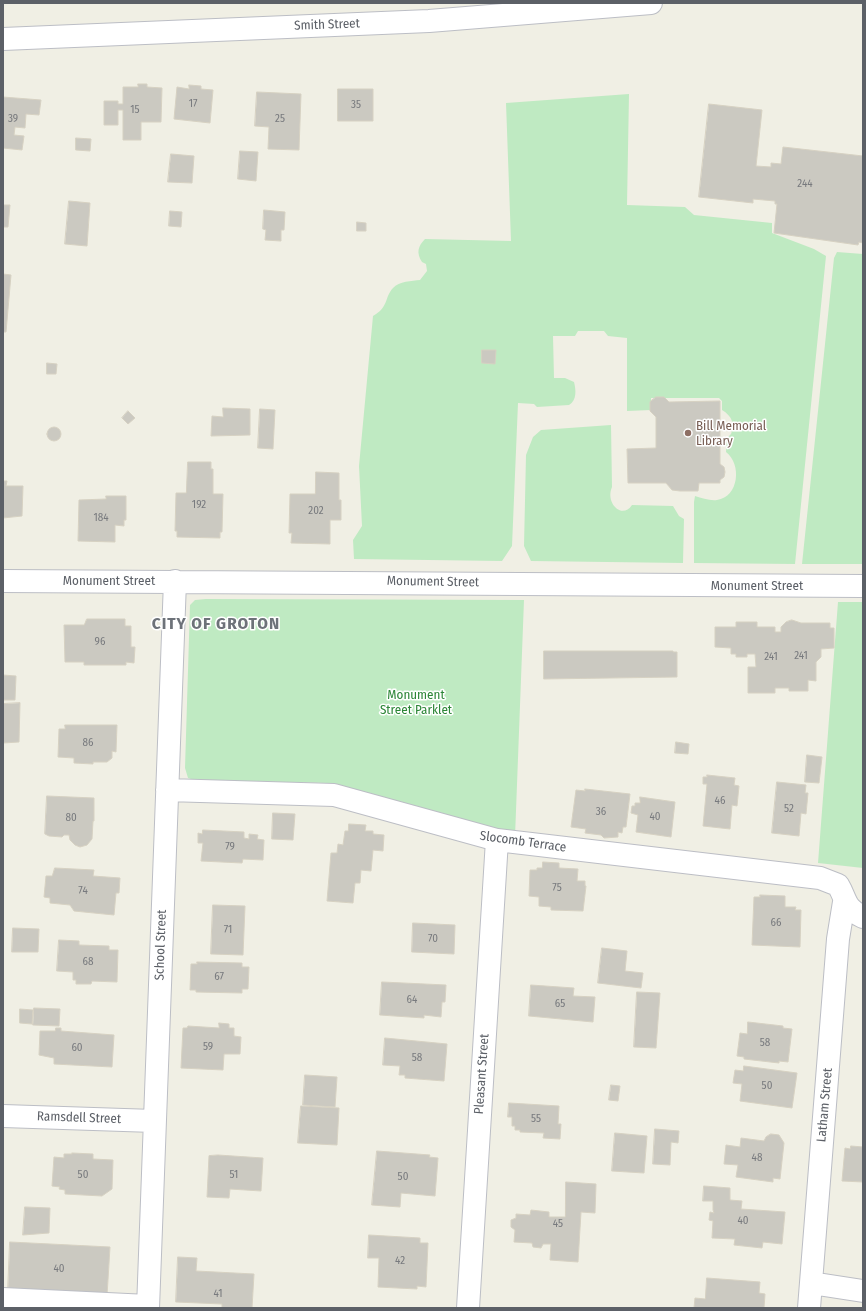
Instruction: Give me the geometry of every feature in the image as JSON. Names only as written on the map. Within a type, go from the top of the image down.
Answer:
[{"type":"street","name":"Smith Street","points":[[3,40],[430,12],[651,3]]},
{"type":"street","name":"Monument Street","points":[[3,581],[863,586]]},
{"type":"street","name":"School Street","points":[[148,1307],[175,581]]},
{"type":"street","name":"Slocomb Terrace","points":[[168,790],[334,795],[497,840],[816,877],[838,885],[844,902],[855,913],[863,917]]},
{"type":"street","name":"Pleasant Street","points":[[468,1308],[497,840]]},
{"type":"street","name":"Latham Street","points":[[809,1308],[838,947],[844,902]]},
{"type":"street","name":"Ramsdell Street","points":[[3,1116],[154,1121]]},
{"type":"street","points":[[811,1283],[863,1291]]},
{"type":"street","points":[[3,1298],[148,1307]]},
{"type":"green space","points":[[629,94],[627,205],[685,207],[694,215],[772,223],[772,233],[814,249],[826,256],[795,564],[694,563],[695,496],[717,500],[724,498],[734,487],[736,472],[731,457],[726,452],[727,438],[731,434],[733,427],[732,420],[722,410],[722,401],[719,398],[651,398],[651,410],[627,411],[627,338],[608,336],[604,331],[578,331],[575,336],[553,336],[554,378],[565,378],[574,382],[575,398],[572,403],[569,405],[537,407],[534,404],[518,403],[512,546],[502,561],[354,559],[353,540],[362,526],[359,466],[373,316],[382,309],[393,288],[399,284],[420,280],[427,271],[426,264],[422,262],[418,253],[419,247],[425,239],[511,241],[506,103]]},
{"type":"green space","points":[[837,252],[863,254],[863,564],[802,564],[834,258]]},
{"type":"green space","points":[[611,425],[612,487],[610,493],[613,504],[619,510],[624,511],[632,505],[673,506],[679,516],[684,519],[683,563],[531,561],[524,546],[526,455],[533,437],[541,430]]},
{"type":"green space","name":"Monument Street Parklet","points":[[195,600],[524,600],[515,837],[328,783],[194,780],[188,778],[185,768],[190,605]]},
{"type":"green space","points":[[838,602],[863,602],[863,868],[818,863]]},
{"type":"building","points":[[138,84],[147,84],[147,87],[162,88],[161,122],[141,122],[141,140],[123,140],[123,110],[118,110],[118,125],[104,125],[104,101],[118,101],[118,104],[123,104],[123,87],[138,87]]},
{"type":"building","points":[[189,85],[201,86],[201,89],[213,90],[210,123],[174,119],[177,87],[189,89]]},
{"type":"building","points":[[338,89],[373,89],[373,121],[338,121]]},
{"type":"building","points":[[257,92],[301,94],[299,150],[268,149],[269,127],[255,126]]},
{"type":"building","points":[[3,97],[41,100],[39,115],[26,114],[25,128],[15,127],[14,135],[24,136],[22,150],[3,148]]},
{"type":"building","points":[[709,104],[762,110],[756,166],[771,167],[771,163],[781,164],[783,147],[863,156],[863,243],[859,242],[858,245],[774,233],[777,204],[775,204],[775,201],[753,199],[753,203],[699,197]]},
{"type":"building","points":[[76,138],[91,139],[90,151],[76,150]]},
{"type":"building","points":[[240,151],[258,152],[256,181],[238,179]]},
{"type":"building","points":[[171,154],[194,156],[192,183],[168,182]]},
{"type":"building","points":[[69,201],[90,203],[87,246],[65,244]]},
{"type":"building","points":[[3,205],[10,205],[8,227],[3,227]]},
{"type":"building","points":[[264,210],[285,212],[284,230],[281,230],[281,241],[265,240],[266,230],[263,229]]},
{"type":"building","points":[[170,211],[182,212],[181,227],[169,226]]},
{"type":"building","points":[[357,222],[366,223],[366,231],[357,231]]},
{"type":"building","points":[[3,274],[11,275],[6,332],[3,332]]},
{"type":"building","points":[[482,350],[496,350],[495,364],[482,363]]},
{"type":"building","points":[[47,363],[57,364],[56,374],[47,374]]},
{"type":"building","name":"Bill Memorial Library","points":[[656,397],[664,397],[669,402],[720,401],[720,464],[724,467],[725,472],[724,477],[720,480],[720,483],[699,483],[698,491],[680,491],[672,490],[666,483],[628,483],[627,449],[656,448],[656,417],[650,411],[650,402]]},
{"type":"building","points":[[223,408],[250,409],[250,435],[211,436],[212,416],[223,417]]},
{"type":"building","points":[[260,409],[275,410],[273,449],[258,448]]},
{"type":"building","points":[[128,411],[135,418],[128,424],[122,418]]},
{"type":"building","points":[[54,427],[59,429],[61,434],[59,439],[54,441],[49,439],[47,434],[49,429]]},
{"type":"building","points":[[188,462],[211,462],[211,469],[213,469],[213,494],[223,494],[222,532],[220,532],[220,538],[177,537],[177,531],[175,531],[176,493],[186,493]]},
{"type":"building","points":[[316,472],[339,473],[341,520],[330,520],[330,544],[291,543],[292,533],[289,533],[290,494],[315,494]]},
{"type":"building","points":[[3,481],[7,481],[6,486],[23,486],[22,516],[3,518]]},
{"type":"building","points":[[106,496],[126,496],[126,520],[124,520],[124,526],[115,525],[115,542],[78,541],[79,500],[106,499]]},
{"type":"building","points":[[87,619],[125,619],[125,626],[131,626],[131,647],[135,647],[134,663],[126,662],[126,665],[84,665],[84,662],[65,662],[64,625],[84,625]]},
{"type":"building","points":[[792,620],[801,623],[830,623],[830,628],[834,628],[834,648],[821,649],[821,657],[816,662],[816,681],[808,680],[808,691],[789,691],[789,688],[775,688],[775,693],[748,693],[748,667],[756,667],[755,654],[747,654],[747,657],[736,657],[736,654],[731,654],[731,648],[715,647],[715,627],[736,627],[736,622],[757,622],[757,627],[775,627],[775,632],[781,632],[781,627],[786,622]]},
{"type":"building","points":[[544,651],[673,651],[677,652],[677,677],[544,679]]},
{"type":"building","points":[[3,675],[16,676],[15,700],[3,700]]},
{"type":"building","points":[[20,703],[19,742],[3,743],[3,704]]},
{"type":"building","points":[[65,725],[117,725],[116,752],[112,751],[112,758],[107,762],[93,762],[93,764],[74,763],[74,758],[58,757],[59,729],[65,729]]},
{"type":"building","points":[[676,742],[689,744],[688,754],[675,753]]},
{"type":"building","points":[[807,755],[822,757],[819,783],[805,782]]},
{"type":"building","points":[[707,775],[735,778],[734,785],[739,786],[737,806],[732,805],[730,829],[703,826],[707,784],[703,784],[703,777],[707,777]]},
{"type":"building","points":[[777,782],[806,785],[805,793],[808,793],[806,814],[801,813],[799,836],[772,833]]},
{"type":"building","points":[[585,789],[630,794],[626,827],[623,827],[622,833],[618,832],[618,837],[604,838],[601,835],[585,833],[586,829],[571,827],[576,790],[585,791]]},
{"type":"building","points":[[47,796],[94,798],[92,839],[87,845],[80,847],[75,845],[70,840],[69,835],[64,835],[62,837],[49,836],[45,834]]},
{"type":"building","points":[[640,797],[675,802],[671,837],[636,832],[638,815],[631,813],[632,806],[635,806],[635,803],[640,803]]},
{"type":"building","points":[[273,813],[295,814],[293,840],[272,839]]},
{"type":"building","points":[[349,824],[366,825],[365,831],[373,831],[373,834],[384,835],[383,851],[373,850],[371,871],[361,870],[360,883],[355,883],[353,903],[327,901],[331,853],[337,853],[338,844],[343,845],[345,831],[348,831]]},
{"type":"building","points":[[203,830],[244,832],[244,838],[249,839],[249,834],[258,835],[257,839],[264,840],[263,860],[243,859],[242,863],[201,861],[203,843],[198,843],[198,833],[202,834]]},
{"type":"building","points":[[543,862],[559,863],[559,868],[578,869],[577,881],[585,881],[586,886],[583,911],[551,910],[551,907],[539,906],[539,897],[529,896],[530,870],[542,868]]},
{"type":"building","points":[[55,868],[94,870],[93,876],[120,878],[119,893],[116,893],[114,915],[74,911],[70,905],[50,903],[50,898],[44,897],[46,876],[52,876]]},
{"type":"building","points":[[760,895],[785,896],[785,907],[796,907],[795,910],[801,910],[800,947],[752,945],[754,897],[760,897]]},
{"type":"building","points":[[213,905],[245,906],[243,955],[211,954]]},
{"type":"building","points":[[413,923],[455,925],[454,954],[412,952]]},
{"type":"building","points":[[13,928],[39,929],[38,952],[12,952]]},
{"type":"building","points":[[59,940],[79,941],[79,945],[109,946],[109,950],[118,950],[117,982],[92,981],[91,984],[76,984],[76,980],[73,980],[73,972],[57,971]]},
{"type":"building","points":[[602,948],[627,951],[625,971],[643,973],[641,988],[598,983]]},
{"type":"building","points":[[197,962],[242,963],[242,967],[249,967],[248,989],[242,989],[242,993],[196,992],[196,990],[190,990],[191,964],[197,964]]},
{"type":"building","points":[[382,982],[446,985],[445,1002],[442,1002],[441,1017],[424,1015],[424,1018],[380,1015]]},
{"type":"building","points":[[531,985],[574,988],[573,996],[595,997],[593,1022],[529,1016]]},
{"type":"building","points":[[637,992],[660,993],[656,1048],[634,1047]]},
{"type":"building","points":[[34,1008],[60,1009],[59,1026],[33,1025]]},
{"type":"building","points":[[20,1009],[33,1010],[32,1024],[20,1023]]},
{"type":"building","points":[[748,1022],[783,1026],[783,1028],[792,1029],[788,1062],[779,1061],[779,1063],[744,1059],[744,1057],[737,1056],[740,1033],[747,1034]]},
{"type":"building","points":[[219,1023],[229,1024],[229,1028],[234,1028],[234,1036],[241,1037],[240,1054],[224,1054],[223,1070],[181,1068],[183,1028],[187,1028],[188,1026],[219,1028]]},
{"type":"building","points":[[56,1028],[61,1028],[61,1031],[114,1035],[112,1067],[54,1064],[54,1058],[39,1055],[40,1031],[55,1031]]},
{"type":"building","points":[[385,1038],[447,1044],[444,1081],[405,1078],[405,1075],[399,1075],[400,1066],[383,1065]]},
{"type":"building","points":[[744,1066],[797,1073],[792,1108],[740,1101],[742,1084],[733,1083],[735,1070],[743,1071]]},
{"type":"building","points":[[305,1075],[337,1077],[335,1107],[303,1105]]},
{"type":"building","points":[[611,1085],[620,1086],[618,1101],[609,1100]]},
{"type":"building","points":[[509,1103],[559,1106],[558,1124],[561,1124],[560,1139],[543,1138],[544,1133],[520,1132],[520,1130],[515,1130],[515,1126],[512,1126],[512,1117],[508,1117]]},
{"type":"building","points":[[301,1106],[339,1108],[337,1145],[298,1143]]},
{"type":"building","points":[[655,1129],[679,1131],[678,1143],[671,1142],[670,1165],[653,1164]]},
{"type":"building","points":[[615,1133],[647,1136],[644,1173],[612,1171]]},
{"type":"building","points":[[771,1134],[779,1135],[784,1143],[780,1179],[773,1178],[773,1182],[736,1177],[738,1165],[724,1164],[726,1145],[740,1147],[741,1138],[764,1141],[766,1137]]},
{"type":"building","points":[[851,1146],[863,1147],[863,1182],[842,1181],[845,1148],[850,1149]]},
{"type":"building","points":[[377,1151],[430,1155],[429,1157],[438,1158],[435,1196],[401,1193],[400,1207],[372,1205]]},
{"type":"building","points":[[64,1154],[93,1154],[93,1159],[113,1160],[112,1189],[102,1196],[65,1194],[65,1190],[59,1189],[60,1187],[52,1186],[54,1157],[64,1158]]},
{"type":"building","points":[[218,1155],[263,1158],[261,1191],[230,1189],[229,1198],[207,1197],[209,1156]]},
{"type":"building","points":[[566,1182],[596,1184],[595,1213],[581,1212],[578,1262],[550,1260],[551,1244],[543,1244],[541,1248],[533,1247],[532,1243],[514,1242],[515,1230],[511,1227],[511,1220],[516,1218],[516,1214],[530,1215],[531,1210],[549,1212],[549,1217],[565,1217]]},
{"type":"building","points":[[704,1186],[730,1188],[730,1200],[742,1201],[741,1209],[785,1212],[782,1244],[763,1242],[762,1248],[734,1245],[735,1239],[712,1238],[713,1221],[709,1220],[710,1212],[714,1213],[713,1201],[703,1201]]},
{"type":"building","points":[[25,1207],[50,1208],[49,1233],[23,1235]]},
{"type":"building","points":[[369,1235],[420,1238],[420,1243],[428,1243],[426,1287],[417,1286],[417,1289],[378,1287],[379,1258],[368,1258]]},
{"type":"building","points":[[10,1242],[110,1247],[107,1296],[8,1291]]},
{"type":"building","points":[[178,1257],[197,1258],[196,1271],[254,1274],[252,1308],[222,1308],[222,1304],[176,1302]]},
{"type":"building","points":[[707,1278],[760,1282],[759,1293],[765,1294],[764,1308],[694,1308],[695,1298],[705,1299]]},
{"type":"place","name":"Bill Memorial Library","points":[[688,433]]},
{"type":"district","name":"CITY OF GROTON","points":[[216,624]]}]
